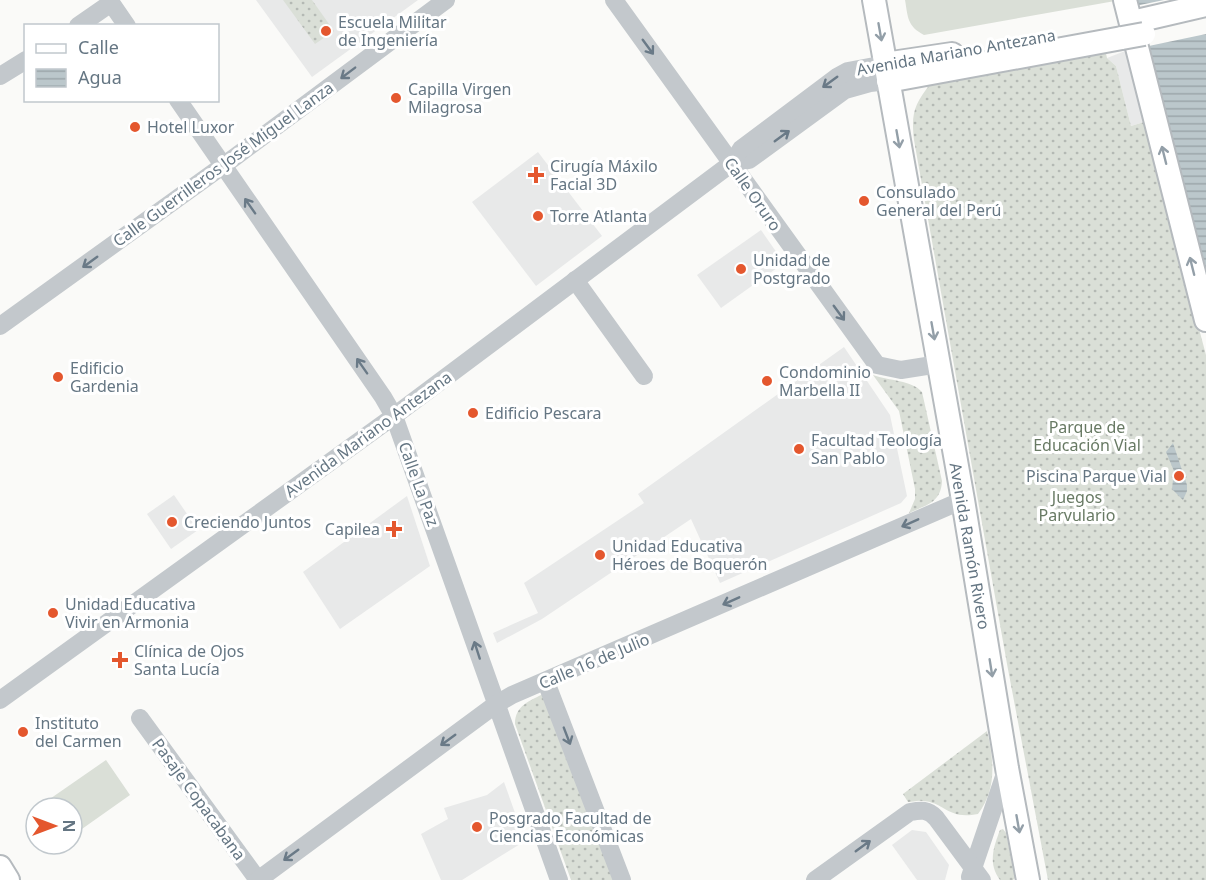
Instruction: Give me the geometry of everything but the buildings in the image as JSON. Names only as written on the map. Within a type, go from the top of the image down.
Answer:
[{"type":"main road","name":"Avenida Ramón Rivero","points":[[874,0],[1028,880]]},
{"type":"main road","points":[[1125,0],[1206,320]]},
{"type":"main road","points":[[1143,27],[1206,5]]},
{"type":"main road","points":[[1143,27],[1206,21]]},
{"type":"main road","name":"Avenida Mariano Antezana","points":[[886,73],[926,59],[1143,27]]},
{"type":"main road","points":[[0,867],[8,880]]},
{"type":"street","name":"Calle Guerrilleros José Miguel Lanza","points":[[0,326],[222,166],[446,0]]},
{"type":"street","name":"Calle Oruro","points":[[614,0],[877,365],[901,370],[939,363]]},
{"type":"street","points":[[81,24],[110,2],[126,24]]},
{"type":"street","points":[[0,76],[24,61]]},
{"type":"street","name":"Avenida Mariano Antezana","points":[[0,700],[394,416],[732,163],[741,149],[837,77],[848,71],[886,73]]},
{"type":"street","name":"Calle La Paz","points":[[179,102],[394,416],[559,880]]},
{"type":"street","points":[[575,280],[644,376]]},
{"type":"street","name":"Calle 16 de Julio","points":[[258,880],[495,705],[512,695],[963,500]]},
{"type":"street","points":[[546,682],[622,880]]},
{"type":"street","name":"Pasaje Copacabana","points":[[140,718],[258,880]]},
{"type":"street","points":[[975,876],[1007,768]]},
{"type":"street","points":[[815,880],[910,812],[923,810],[930,812],[936,818],[975,876]]},
{"type":"shaded area","name":"Escuela Militar de Ingeniería","points":[[256,0],[418,0],[312,77]]},
{"type":"shaded area","points":[[1125,51],[1144,122],[1131,126],[1116,66],[1107,58]]},
{"type":"shaded area","name":"Torre Atlanta","points":[[538,152],[602,236],[536,286],[472,202]]},
{"type":"shaded area","name":"Unidad de Postgrado","points":[[761,230],[784,263],[721,308],[697,275]]},
{"type":"shaded area","name":"Facultad Teología San Pablo","points":[[844,347],[890,415],[907,496],[901,503],[720,583],[691,519],[542,619],[497,643],[493,633],[538,613],[524,583],[644,503],[638,494]]},
{"type":"shaded area","name":"Creciendo Juntos","points":[[174,495],[198,530],[171,549],[147,514]]},
{"type":"shaded area","points":[[407,496],[430,566],[340,629],[303,572]]},
{"type":"shaded area","name":"Posgrado Facultad de Ciencias Económicas","points":[[504,782],[525,841],[462,880],[441,880],[421,834],[448,819],[444,808],[487,795]]},
{"type":"shaded area","points":[[912,830],[926,832],[949,865],[945,880],[917,880],[892,845]]},
{"type":"green space","points":[[283,0],[312,0],[334,31],[315,44]]},
{"type":"green space","points":[[905,0],[1115,1],[924,35],[911,24]]},
{"type":"green space","name":"Parque de Educación Vial","points":[[1105,49],[1107,58],[1116,66],[1131,126],[1144,122],[1206,355],[1206,880],[1048,880],[1007,664],[914,140],[915,110],[931,83]]},
{"type":"green space","points":[[873,375],[912,385],[922,392],[942,481],[936,499],[909,513],[915,499],[915,489],[899,411]]},
{"type":"green space","points":[[545,693],[616,880],[571,880],[515,724],[521,708]]},
{"type":"green space","points":[[987,731],[992,763],[991,784],[978,814],[959,815],[930,802],[908,802],[903,794]]},
{"type":"green space","points":[[106,760],[130,795],[84,828],[84,796],[54,796]]},
{"type":"green space","points":[[1003,829],[1006,833],[1015,878],[1013,880],[1000,880],[994,868],[994,850],[1000,830]]},
{"type":"water","points":[[1136,0],[1206,0],[1206,273]]},
{"type":"water","name":"Piscina Parque Vial","points":[[1173,443],[1187,485],[1183,500],[1172,489],[1174,471],[1166,452]]},
{"type":"pier","points":[[1164,0],[1206,0],[1206,34],[1144,47],[1135,6]]},
{"type":"place","name":"Escuela Militar de Ingeniería","points":[[326,31]]},
{"type":"place","name":"Capilla Virgen Milagrosa","points":[[396,98]]},
{"type":"place","name":"Hotel Luxor","points":[[135,127]]},
{"type":"place","name":"Cirugía Máxilo Facial 3D","points":[[536,175]]},
{"type":"place","name":"Consulado General del Perú","points":[[864,201]]},
{"type":"place","name":"Torre Atlanta","points":[[538,216]]},
{"type":"place","name":"Unidad de Postgrado","points":[[741,269]]},
{"type":"place","name":"Edificio Gardenia","points":[[58,377]]},
{"type":"place","name":"Condominio Marbella II","points":[[767,381]]},
{"type":"place","name":"Edificio Pescara","points":[[473,413]]},
{"type":"place","name":"Facultad Teología San Pablo","points":[[799,449]]},
{"type":"place","name":"Piscina Parque Vial","points":[[1179,476]]},
{"type":"place","name":"Creciendo Juntos","points":[[172,522]]},
{"type":"place","name":"Capilea","points":[[394,529]]},
{"type":"place","name":"Unidad Educativa Héroes de Boquerón","points":[[600,555]]},
{"type":"place","name":"Unidad Educativa Vivir en Armonia","points":[[53,613]]},
{"type":"place","name":"Clínica de Ojos Santa Lucía","points":[[120,660]]},
{"type":"place","name":"Instituto del Carmen","points":[[23,732]]},
{"type":"place","name":"Posgrado Facultad de Ciencias Económicas","points":[[477,827]]},
{"type":"park label","name":"Juegos Parvulario","points":[[1077,506]]}]
